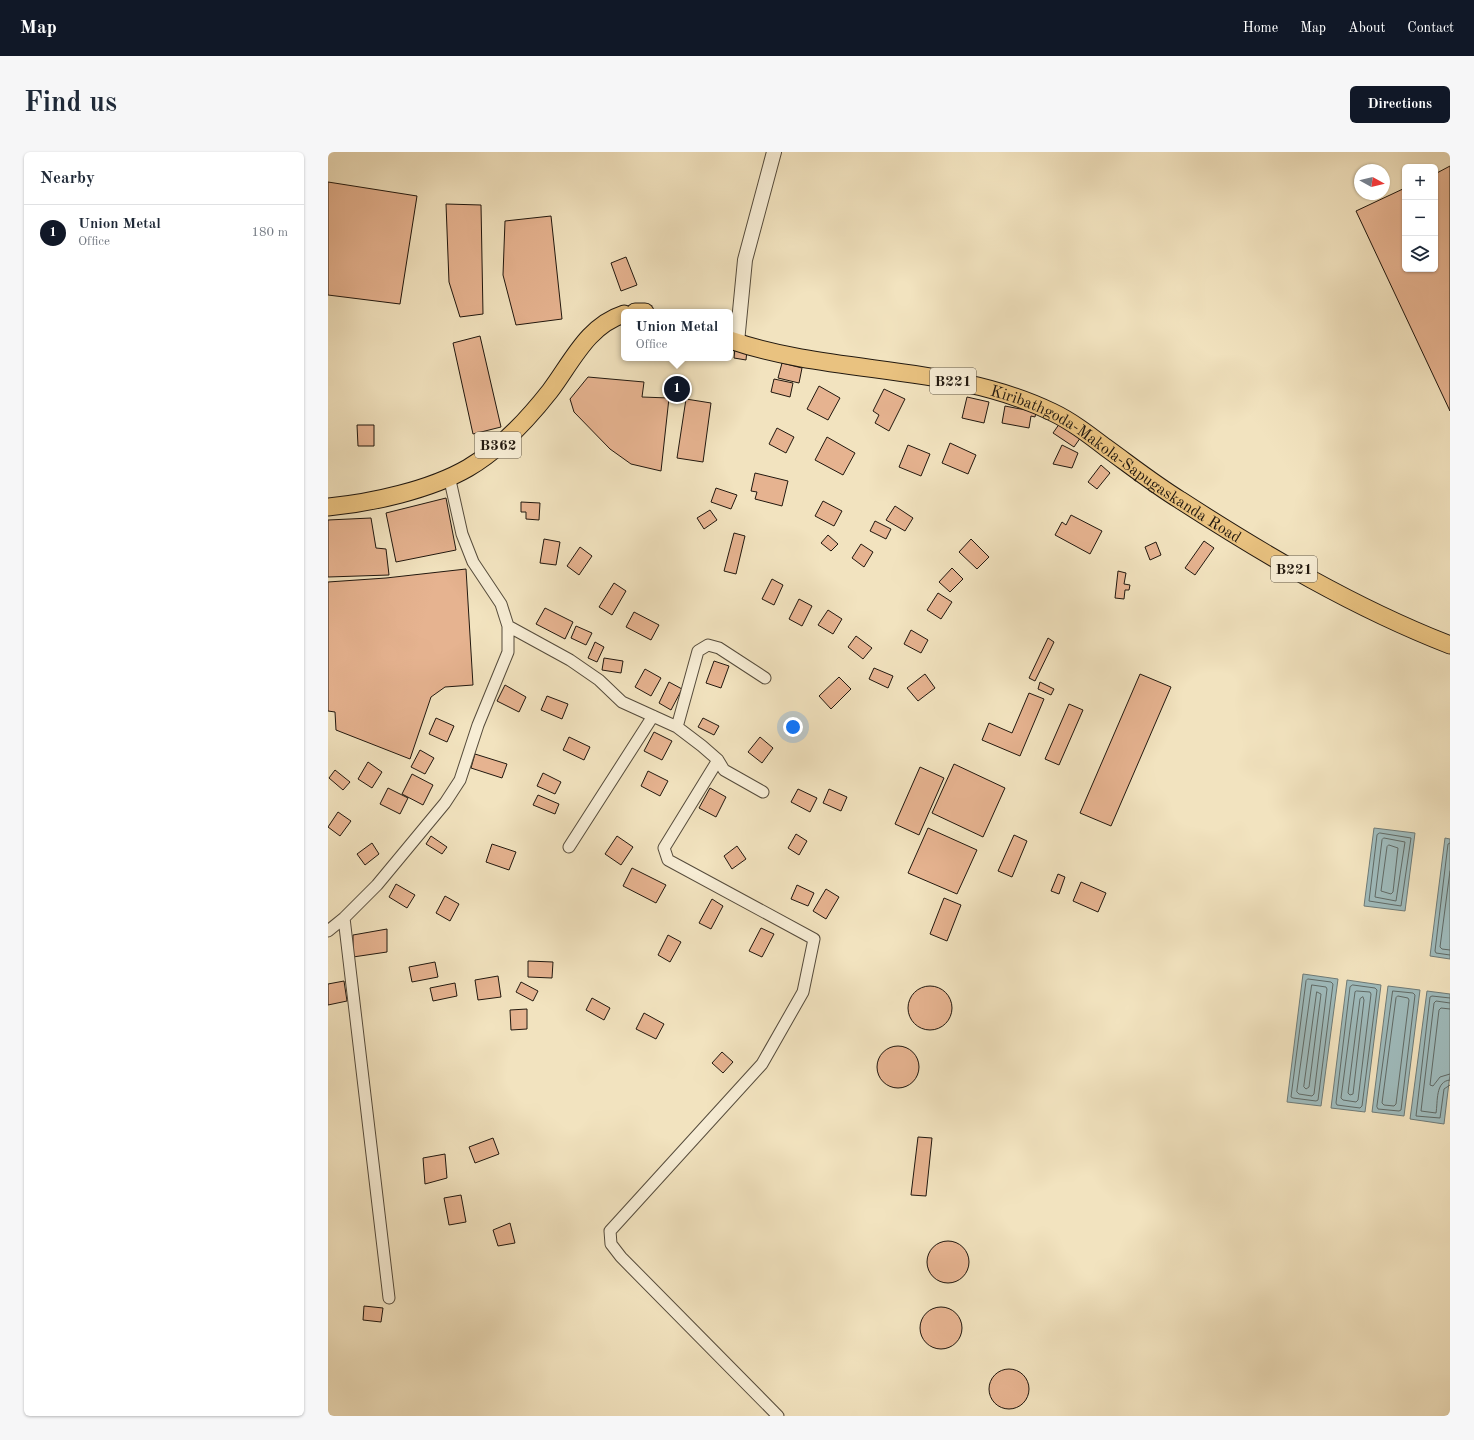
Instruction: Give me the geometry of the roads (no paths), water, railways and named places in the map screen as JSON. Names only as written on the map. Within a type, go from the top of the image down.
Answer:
[{"type":"main road","name":"B362","points":[[328,507],[373,500],[426,486],[468,468],[508,436],[550,391],[582,344],[598,328],[614,317],[621,315]]},
{"type":"main road","name":"Kiribathgoda-Makola-Sapugaskanda Road","points":[[734,341],[781,354],[921,375],[1017,397],[1052,412],[1076,426],[1180,500],[1278,560],[1391,619],[1450,645]]},
{"type":"street","points":[[734,341],[745,260],[774,152]]},
{"type":"street","points":[[328,931],[344,918],[391,868],[445,803],[460,780],[478,725],[508,652],[508,626],[501,604],[473,562],[462,534],[450,476]]},
{"type":"street","points":[[508,626],[570,660],[599,680],[622,702],[677,728],[718,760],[724,770],[763,792]]},
{"type":"street","points":[[677,728],[698,651],[708,645],[718,648],[765,678]]},
{"type":"street","points":[[569,847],[652,716]]},
{"type":"street","points":[[718,760],[664,848],[668,860],[814,939],[803,992],[762,1064],[610,1231],[610,1244],[621,1258],[778,1416]]},
{"type":"street","points":[[344,918],[389,1298]]},
{"type":"water","points":[[1374,828],[1415,833],[1405,911],[1364,906]]},
{"type":"water","points":[[1445,838],[1450,839],[1450,959],[1430,956]]},
{"type":"water","points":[[1303,974],[1338,979],[1321,1106],[1287,1102]]},
{"type":"water","points":[[1347,980],[1381,985],[1365,1112],[1331,1108]]},
{"type":"water","points":[[1388,986],[1420,990],[1404,1116],[1372,1112]]},
{"type":"water","points":[[1427,991],[1450,994],[1450,1074],[1444,1124],[1410,1119]]},
{"type":"place","name":"Union Metal","points":[[677,389]]}]
